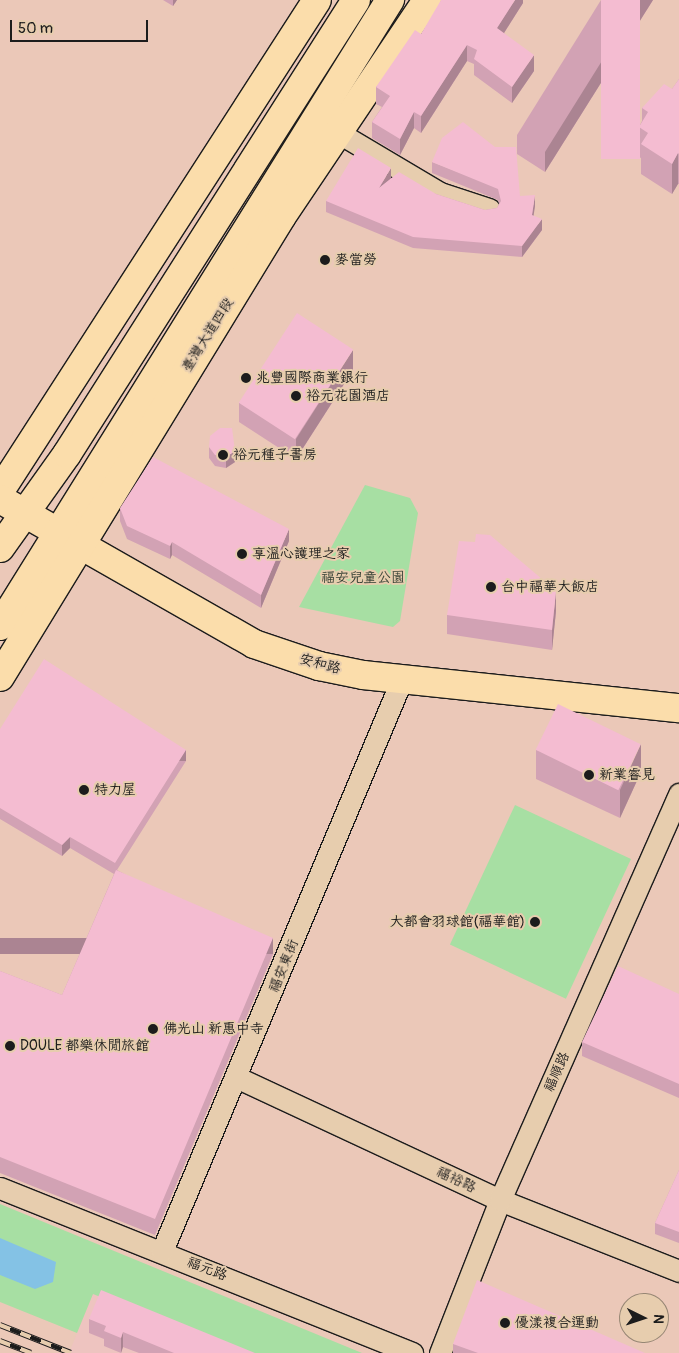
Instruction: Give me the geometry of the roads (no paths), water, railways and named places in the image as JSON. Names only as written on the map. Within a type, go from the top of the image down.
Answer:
[{"type":"main road","points":[[0,492],[318,0]]},
{"type":"main road","points":[[0,548],[11,506],[67,454],[356,0]]},
{"type":"main road","name":"臺灣大道四段","points":[[0,676],[68,541],[390,0]]},
{"type":"main road","name":"臺灣大道四段","points":[[0,626],[68,541],[427,0]]},
{"type":"main road","name":"安和路","points":[[11,506],[68,541],[254,644],[319,666],[402,679],[679,708]]},
{"type":"street","points":[[339,133],[440,193],[489,209]]},
{"type":"street","name":"福安東街","points":[[162,1251],[238,1078],[402,679]]},
{"type":"street","name":"福順路","points":[[440,1353],[500,1200],[679,794]]},
{"type":"street","name":"福裕路","points":[[238,1078],[500,1200],[679,1271]]},
{"type":"street","name":"福元路","points":[[0,1188],[162,1251],[412,1353]]},
{"type":"water","points":[[0,1238],[56,1262],[53,1282],[35,1289],[0,1275]]},
{"type":"railway","points":[[0,1325],[71,1353]]},
{"type":"railway","points":[[0,1341],[31,1353]]},
{"type":"place","name":"麥當勞","points":[[325,260]]},
{"type":"place","name":"兆豐國際商業銀行","points":[[246,378]]},
{"type":"place","name":"裕元花園酒店","points":[[296,396]]},
{"type":"place","name":"裕元種子書房","points":[[223,455]]},
{"type":"place","name":"享溫心護理之家","points":[[242,554]]},
{"type":"place","name":"台中福華大飯店","points":[[491,587]]},
{"type":"place","name":"新業睿見","points":[[589,775]]},
{"type":"place","name":"特力屋","points":[[84,790]]},
{"type":"place","name":"大都會羽球館(福華館)","points":[[535,922]]},
{"type":"place","name":"佛光山 新惠中寺","points":[[153,1029]]},
{"type":"place","name":"DOULE 都樂休閒旅館","points":[[10,1046]]},
{"type":"place","name":"優漾複合運動","points":[[505,1323]]},
{"type":"park label","name":"福安兒童公園","points":[[363,578]]}]
